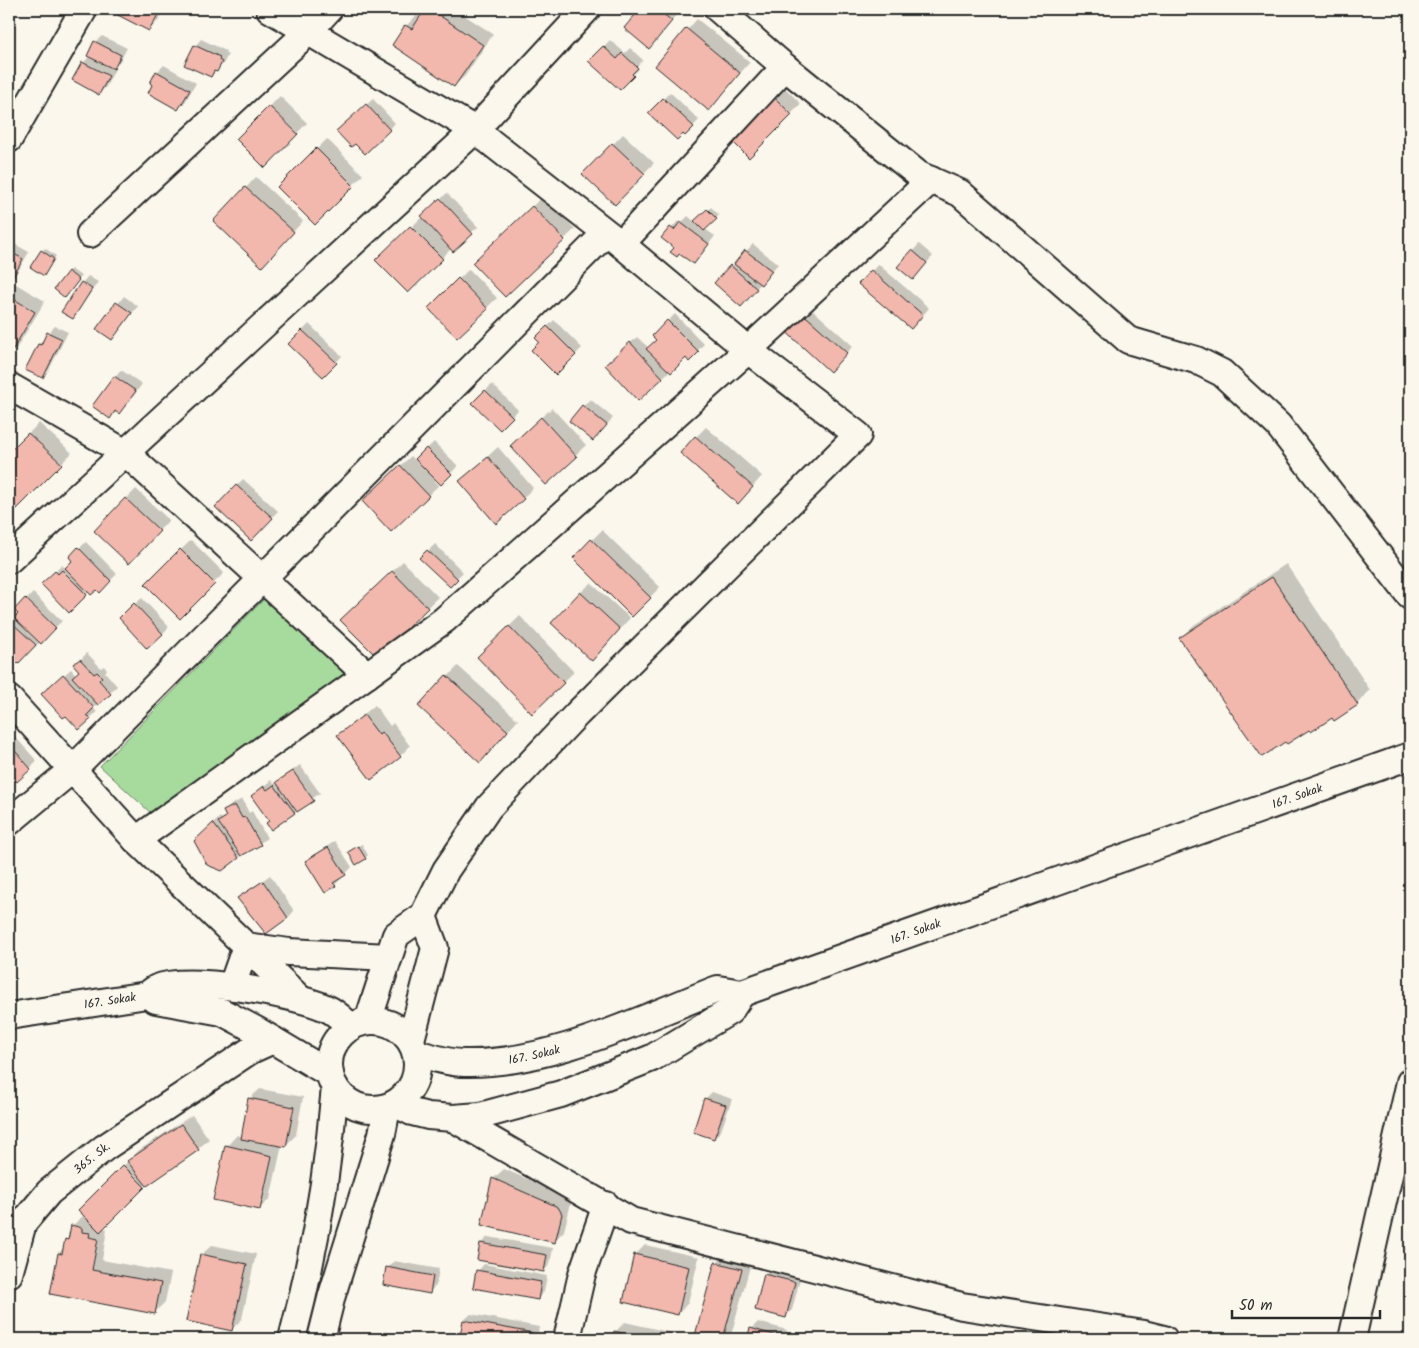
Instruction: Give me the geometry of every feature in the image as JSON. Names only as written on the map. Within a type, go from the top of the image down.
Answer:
[{"type":"street","points":[[9,139],[84,9]]},
{"type":"street","points":[[270,9],[475,130],[613,238],[748,350],[858,435],[577,714],[489,807],[446,870],[423,916],[396,935],[359,1024],[334,1045],[330,1059],[333,1080],[330,1147],[310,1274],[292,1339]]},
{"type":"street","points":[[90,234],[309,31],[329,9]]},
{"type":"street","points":[[9,560],[475,130],[587,9]]},
{"type":"street","points":[[718,9],[785,67],[919,175],[960,193],[1128,340],[1196,360],[1222,373],[1278,425],[1410,596]]},
{"type":"street","points":[[9,822],[73,769],[262,578],[613,238],[785,67]]},
{"type":"street","points":[[136,840],[444,620],[748,350],[931,180]]},
{"type":"street","points":[[9,386],[126,453],[368,675]]},
{"type":"street","points":[[9,699],[136,840],[300,999]]},
{"type":"street","name":"167. Sokak","points":[[413,1047],[463,1063],[509,1060],[559,1050],[718,989],[742,993],[1410,756]]},
{"type":"street","points":[[321,1339],[332,1295],[392,1106],[409,1091],[416,1078],[413,1047],[435,948],[423,916]]},
{"type":"street","points":[[246,946],[289,952],[388,957]]},
{"type":"street","points":[[232,986],[246,946]]},
{"type":"street","name":"167. Sokak","points":[[9,1016],[147,995],[157,988],[185,985],[232,986],[300,999],[327,1008],[359,1024]]},
{"type":"street","points":[[147,995],[156,1000],[222,1012],[273,1040],[333,1080],[344,1098],[357,1106],[371,1109],[392,1106],[428,1116],[453,1118],[480,1116],[561,1094],[652,1058],[730,1012],[742,993]]},
{"type":"street","points":[[359,1024],[380,1022],[396,1027],[413,1047]]},
{"type":"street","name":"365. Sk.","points":[[9,1274],[23,1223],[49,1192],[104,1148],[251,1050],[273,1040]]},
{"type":"street","points":[[1352,1339],[1410,1082]]},
{"type":"street","points":[[453,1118],[631,1221],[962,1306],[1144,1334],[1164,1339]]},
{"type":"street","points":[[566,1339],[582,1274],[606,1205]]},
{"type":"green space","points":[[264,599],[347,676],[153,815],[100,766]]},
{"type":"building","points":[[106,9],[161,9],[149,31]]},
{"type":"building","points":[[425,9],[430,9],[483,45],[454,87],[392,45],[405,25],[412,29]]},
{"type":"building","points":[[640,9],[657,9],[672,21],[649,49],[624,28]]},
{"type":"building","points":[[686,28],[740,73],[709,111],[655,66]]},
{"type":"building","points":[[94,41],[121,55],[114,69],[87,56]]},
{"type":"building","points":[[194,45],[220,57],[219,60],[222,62],[217,72],[214,71],[211,77],[184,65]]},
{"type":"building","points":[[603,46],[617,59],[622,53],[638,68],[632,74],[634,76],[620,90],[588,61]]},
{"type":"building","points":[[82,62],[109,76],[99,95],[72,80]]},
{"type":"building","points":[[156,71],[190,90],[178,110],[148,93],[152,85],[150,83]]},
{"type":"building","points":[[769,92],[792,115],[749,158],[726,135]]},
{"type":"building","points":[[663,98],[694,127],[685,136],[683,134],[677,140],[648,113]]},
{"type":"building","points":[[366,104],[390,130],[365,154],[355,144],[351,147],[336,131]]},
{"type":"building","points":[[269,106],[298,134],[265,168],[236,139]]},
{"type":"building","points":[[612,143],[645,174],[615,205],[582,174]]},
{"type":"building","points":[[316,148],[354,186],[315,225],[277,187]]},
{"type":"building","points":[[245,187],[294,232],[262,267],[213,221]]},
{"type":"building","points":[[440,198],[473,234],[453,252],[421,216]]},
{"type":"building","points":[[532,206],[565,240],[505,297],[472,263]]},
{"type":"building","points":[[707,209],[717,219],[704,231],[694,221]]},
{"type":"building","points":[[680,222],[709,244],[694,264],[679,254],[677,257],[670,252],[674,248],[661,238],[670,227],[674,230]]},
{"type":"building","points":[[410,226],[443,259],[408,293],[375,260]]},
{"type":"building","points":[[41,250],[54,259],[44,276],[30,267]]},
{"type":"building","points":[[745,250],[772,271],[761,285],[734,264]]},
{"type":"building","points":[[912,250],[927,263],[913,280],[897,267]]},
{"type":"building","points":[[9,251],[23,259],[12,279],[9,277]]},
{"type":"building","points":[[730,265],[757,289],[741,307],[714,283]]},
{"type":"building","points":[[871,270],[923,315],[911,329],[858,284]]},
{"type":"building","points":[[68,271],[79,280],[65,298],[54,289]]},
{"type":"building","points":[[458,278],[488,309],[457,338],[428,308]]},
{"type":"building","points":[[81,282],[92,289],[73,319],[61,312]]},
{"type":"building","points":[[9,296],[35,312],[9,356]]},
{"type":"building","points":[[116,302],[132,313],[112,340],[96,329]]},
{"type":"building","points":[[798,309],[847,353],[830,372],[781,327]]},
{"type":"building","points":[[667,320],[699,352],[689,362],[686,358],[671,373],[646,349],[656,340],[652,336]]},
{"type":"building","points":[[547,326],[576,355],[556,375],[531,350],[539,342],[535,338]]},
{"type":"building","points":[[302,330],[337,363],[323,377],[288,344]]},
{"type":"building","points":[[47,332],[62,339],[43,378],[25,370],[38,344],[41,345]]},
{"type":"building","points":[[630,342],[663,378],[638,401],[605,365]]},
{"type":"building","points":[[114,376],[136,391],[119,414],[115,411],[110,419],[92,406]]},
{"type":"building","points":[[485,390],[513,417],[500,430],[472,403]]},
{"type":"building","points":[[582,405],[607,425],[593,441],[569,421]]},
{"type":"building","points":[[541,417],[577,457],[546,485],[510,446]]},
{"type":"building","points":[[28,433],[62,464],[9,517],[9,452]]},
{"type":"building","points":[[695,436],[753,487],[738,504],[680,453]]},
{"type":"building","points":[[426,448],[452,474],[441,485],[415,459]]},
{"type":"building","points":[[488,457],[524,499],[496,524],[459,481]]},
{"type":"building","points":[[400,465],[429,496],[391,532],[362,501]]},
{"type":"building","points":[[236,485],[273,518],[251,541],[215,507]]},
{"type":"building","points":[[125,498],[160,531],[129,564],[94,531]]},
{"type":"building","points":[[591,539],[651,598],[632,617],[573,558]]},
{"type":"building","points":[[78,547],[111,581],[100,593],[97,590],[91,595],[65,568],[72,561],[69,557]]},
{"type":"building","points":[[180,549],[215,584],[180,619],[145,584]]},
{"type":"building","points":[[427,550],[458,579],[450,587],[419,558]]},
{"type":"building","points":[[62,570],[87,595],[69,613],[41,584],[55,571],[58,574]]},
{"type":"building","points":[[392,571],[428,608],[377,657],[340,620]]},
{"type":"building","points":[[1272,577],[1358,705],[1334,721],[1332,718],[1311,732],[1309,730],[1287,744],[1285,742],[1262,757],[1179,638]]},
{"type":"building","points":[[580,592],[620,629],[592,661],[551,623]]},
{"type":"building","points":[[25,598],[56,628],[41,644],[14,618],[18,614],[14,610]]},
{"type":"building","points":[[134,603],[163,634],[147,649],[119,618]]},
{"type":"building","points":[[10,621],[36,645],[18,664],[9,656]]},
{"type":"building","points":[[509,626],[564,683],[532,714],[477,657]]},
{"type":"building","points":[[80,659],[94,674],[97,672],[102,677],[99,680],[111,694],[98,705],[72,677],[79,671],[73,664]]},
{"type":"building","points":[[63,674],[94,708],[87,715],[91,719],[79,730],[66,716],[63,718],[41,694]]},
{"type":"building","points":[[446,675],[508,731],[480,763],[418,706]]},
{"type":"building","points":[[364,715],[379,735],[382,732],[401,757],[371,780],[337,735]]},
{"type":"building","points":[[9,744],[31,769],[17,782],[9,773]]},
{"type":"building","points":[[293,771],[314,801],[297,812],[276,782]]},
{"type":"building","points":[[274,785],[295,813],[271,830],[266,823],[269,821],[251,796],[264,786],[267,790]]},
{"type":"building","points":[[235,805],[242,818],[245,817],[261,845],[241,856],[218,822],[226,817],[223,811]]},
{"type":"building","points":[[213,823],[239,858],[222,871],[207,865],[194,841]]},
{"type":"building","points":[[358,846],[366,859],[356,865],[348,852]]},
{"type":"building","points":[[328,847],[346,875],[333,883],[336,886],[325,893],[305,861]]},
{"type":"building","points":[[263,881],[288,918],[266,934],[237,898]]},
{"type":"building","points":[[248,1098],[294,1107],[286,1147],[241,1139]]},
{"type":"building","points":[[704,1098],[726,1105],[714,1139],[693,1132]]},
{"type":"building","points":[[181,1124],[199,1150],[147,1186],[127,1161]]},
{"type":"building","points":[[225,1145],[272,1156],[260,1210],[213,1200]]},
{"type":"building","points":[[123,1165],[145,1187],[100,1232],[78,1210]]},
{"type":"building","points":[[492,1178],[558,1207],[562,1214],[555,1243],[481,1225]]},
{"type":"building","points":[[71,1225],[82,1228],[82,1232],[90,1233],[89,1237],[98,1239],[92,1270],[161,1283],[155,1314],[50,1294],[58,1253],[62,1254],[65,1239],[68,1240]]},
{"type":"building","points":[[480,1243],[547,1255],[544,1272],[477,1260]]},
{"type":"building","points":[[200,1254],[247,1264],[232,1331],[186,1321]]},
{"type":"building","points":[[634,1254],[689,1267],[678,1315],[623,1302]]},
{"type":"building","points":[[715,1262],[742,1269],[723,1339],[694,1339]]},
{"type":"building","points":[[386,1267],[433,1276],[430,1294],[383,1285]]},
{"type":"building","points":[[476,1270],[541,1282],[538,1300],[473,1288]]},
{"type":"building","points":[[764,1274],[795,1282],[786,1318],[755,1310]]},
{"type":"building","points":[[463,1320],[533,1333],[532,1339],[478,1339],[460,1336]]},
{"type":"building","points":[[750,1328],[781,1337],[780,1339],[747,1339]]},
{"type":"building","points":[[614,1331],[647,1339],[612,1339]]}]
